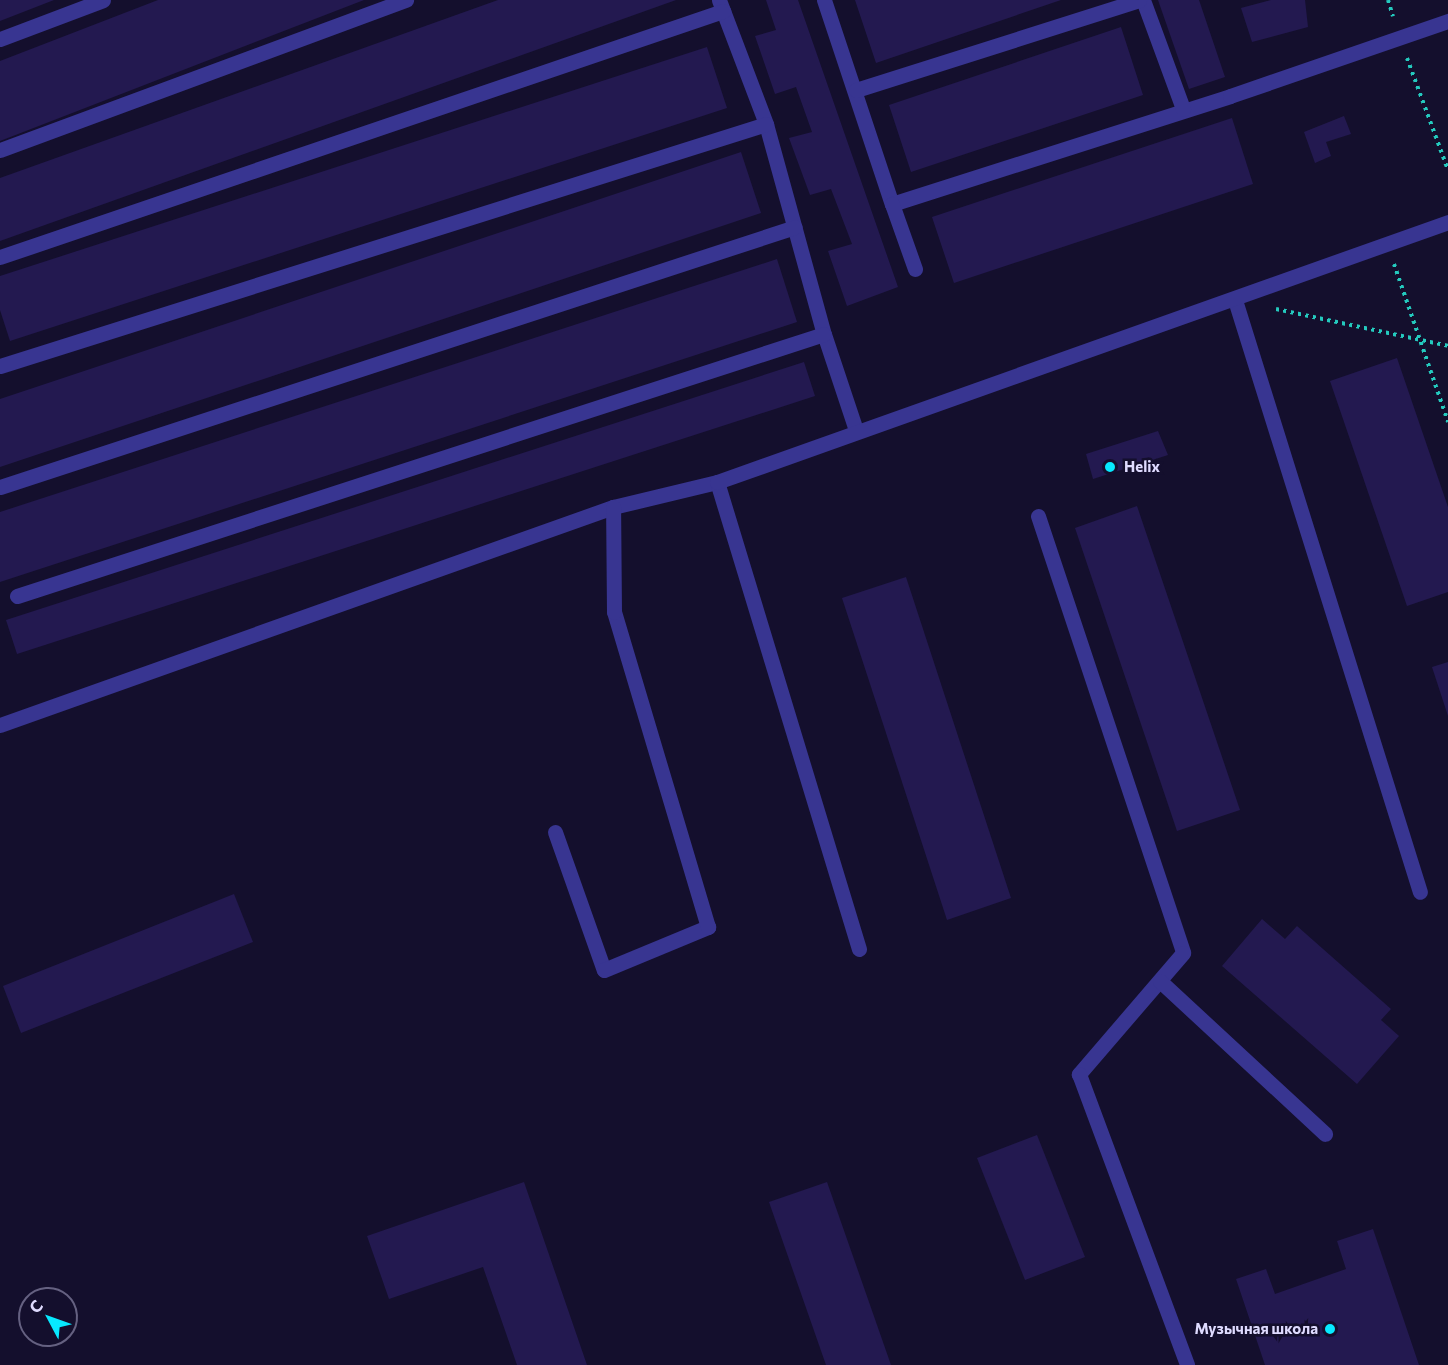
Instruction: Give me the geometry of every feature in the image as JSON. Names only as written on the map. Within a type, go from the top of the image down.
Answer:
[{"type":"lane","points":[[0,39],[103,0]]},
{"type":"lane","points":[[0,150],[406,0]]},
{"type":"lane","points":[[824,0],[915,269]]},
{"type":"lane","points":[[856,90],[1141,0],[1183,109]]},
{"type":"lane","points":[[0,257],[721,5],[766,124],[824,334],[856,430]]},
{"type":"lane","points":[[892,204],[1448,21]]},
{"type":"lane","points":[[0,366],[766,124]]},
{"type":"lane","points":[[0,724],[613,507],[717,482],[856,430],[1234,300],[1448,222]]},
{"type":"lane","points":[[0,487],[795,226]]},
{"type":"lane","points":[[1234,300],[1420,892]]},
{"type":"lane","points":[[17,596],[824,334]]},
{"type":"lane","points":[[717,482],[859,950]]},
{"type":"lane","points":[[555,832],[604,970],[708,927],[614,612],[613,507]]},
{"type":"lane","points":[[1038,516],[1183,953],[1079,1074],[1187,1365]]},
{"type":"lane","points":[[1160,981],[1325,1134]]},
{"type":"path","points":[[1388,0],[1448,170]]},
{"type":"path","points":[[1387,244],[1448,422]]},
{"type":"path","points":[[1234,300],[1420,342],[1448,346]]},
{"type":"building","points":[[0,0],[54,0],[0,21]]},
{"type":"building","points":[[158,0],[364,0],[0,141],[0,61]]},
{"type":"building","points":[[498,0],[676,0],[0,241],[0,178]]},
{"type":"building","points":[[766,0],[798,0],[898,287],[847,306],[828,251],[852,244],[831,189],[810,195],[789,138],[812,132],[796,87],[775,94],[755,36],[776,30]]},
{"type":"building","points":[[855,0],[1061,0],[876,63]]},
{"type":"building","points":[[1158,0],[1199,0],[1225,77],[1189,89]]},
{"type":"building","points":[[1271,0],[1305,0],[1308,27],[1252,42],[1241,8]]},
{"type":"building","points":[[1121,27],[1143,95],[911,172],[889,105]]},
{"type":"building","points":[[707,47],[727,108],[10,341],[0,310],[0,276]]},
{"type":"building","points":[[1344,116],[1351,134],[1326,142],[1331,156],[1315,163],[1304,132]]},
{"type":"building","points":[[1232,118],[1253,184],[954,283],[932,217]]},
{"type":"building","points":[[741,152],[761,213],[0,467],[0,399]]},
{"type":"building","points":[[777,259],[797,322],[0,582],[0,512]]},
{"type":"building","points":[[1397,358],[1448,507],[1448,592],[1407,606],[1330,381]]},
{"type":"building","points":[[804,362],[815,396],[17,654],[6,620]]},
{"type":"building","name":"Helix","points":[[1158,431],[1168,455],[1093,479],[1086,454]]},
{"type":"building","points":[[1137,506],[1240,810],[1177,831],[1075,528]]},
{"type":"building","points":[[906,577],[1011,898],[947,920],[842,598]]},
{"type":"building","points":[[1448,662],[1448,716],[1432,667]]},
{"type":"building","points":[[234,894],[253,942],[21,1033],[3,986]]},
{"type":"building","points":[[1262,919],[1285,939],[1297,926],[1391,1009],[1381,1020],[1399,1036],[1357,1084],[1222,966]]},
{"type":"building","points":[[1037,1135],[1085,1257],[1025,1280],[977,1158]]},
{"type":"building","points":[[524,1182],[587,1365],[517,1365],[483,1267],[389,1299],[367,1236]]},
{"type":"building","points":[[827,1182],[891,1365],[826,1365],[769,1202]]},
{"type":"building","name":"Музычная школа","points":[[1373,1229],[1419,1365],[1265,1365],[1236,1279],[1266,1269],[1275,1294],[1346,1269],[1337,1241]]},
{"type":"place","name":"Helix","points":[[1110,467]]},
{"type":"place","name":"Музычная школа","points":[[1330,1329]]}]
